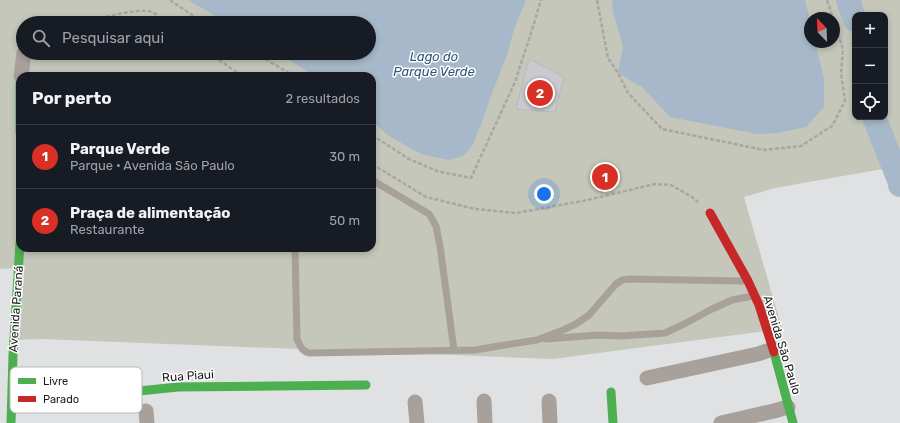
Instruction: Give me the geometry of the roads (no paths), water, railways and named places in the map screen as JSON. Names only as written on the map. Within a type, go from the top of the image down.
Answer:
[{"type":"street","points":[[22,72],[23,60]]},
{"type":"street","name":"Avenida São Paulo","points":[[710,213],[755,296],[773,349],[793,423]]},
{"type":"street","name":"Avenida Paraná","points":[[10,388],[6,355],[19,252]]},
{"type":"street","points":[[648,378],[758,354],[773,349]]},
{"type":"street","name":"Rua Piaui","points":[[142,391],[178,387],[214,386],[366,385]]},
{"type":"street","points":[[611,392],[613,423]]},
{"type":"street","points":[[484,401],[485,423]]},
{"type":"street","points":[[549,401],[550,423]]},
{"type":"street","points":[[416,402],[417,423]]},
{"type":"street","points":[[721,423],[788,407]]},
{"type":"street","name":"Avenida Paraná","points":[[11,423],[12,413]]},
{"type":"lane","points":[[376,182],[430,214],[436,226],[454,350]]},
{"type":"lane","points":[[295,252],[297,339],[300,347],[305,352],[309,353],[475,350],[537,340],[598,335],[620,336],[665,333],[732,300],[755,296]]},
{"type":"lane","points":[[537,340],[576,324],[589,315],[616,284],[629,278],[748,281]]},
{"type":"water","name":"Lago do Parque Verde","points":[[188,0],[526,0],[514,29],[507,55],[472,146],[463,156],[449,160],[421,154],[389,136],[376,125],[376,72],[309,72],[289,60],[376,60],[376,16],[216,16]]},
{"type":"water","points":[[612,0],[805,0],[808,12],[804,12],[804,48],[816,48],[824,79],[824,107],[806,127],[777,133],[757,134],[670,117],[642,87],[618,73],[623,46],[613,12]]},
{"type":"waterway","points":[[848,0],[852,12]]},
{"type":"waterway","points":[[875,120],[900,185]]},
{"type":"place","name":"Praça de alimentação","points":[[540,93]]},
{"type":"place","name":"Parque Verde","points":[[605,177]]}]
